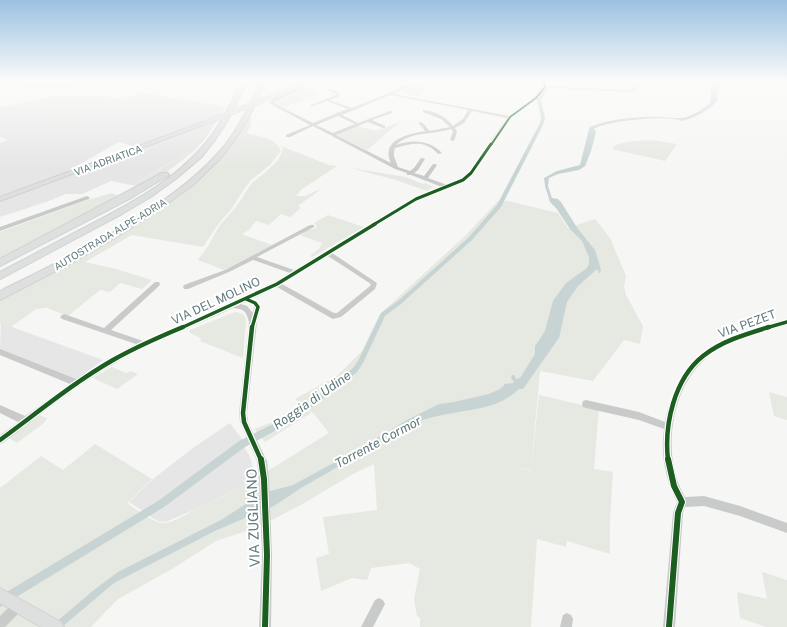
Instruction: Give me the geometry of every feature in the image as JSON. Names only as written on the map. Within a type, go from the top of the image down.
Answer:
[{"type":"highway","points":[[0,273],[114,212],[171,174],[207,141],[224,110]]},
{"type":"highway","points":[[0,276],[117,214],[157,189],[199,156],[211,142],[229,110]]},
{"type":"highway","name":"AUTOSTRADA ALPE-ADRIA","points":[[0,290],[105,234],[143,211],[178,186],[205,163],[225,141],[243,110]]},
{"type":"highway","name":"AUTOSTRADA ALPE-ADRIA","points":[[0,296],[110,236],[152,211],[212,163],[232,141],[242,126],[249,110]]},
{"type":"highway","points":[[0,263],[130,195],[160,178],[194,154]]},
{"type":"main road","name":"VIA ADRIATICA","points":[[2,198],[120,156],[237,110]]},
{"type":"main road","points":[[13,602],[56,627]]},
{"type":"street","points":[[285,110],[409,174],[445,187]]},
{"type":"street","points":[[288,136],[347,110]]},
{"type":"street","points":[[397,168],[391,159],[393,144],[402,139],[427,131],[453,128],[465,120],[470,110]]},
{"type":"street","points":[[477,110],[510,117]]},
{"type":"street","name":"VIA DEL MOLINO","points":[[0,440],[77,383],[108,363],[143,344],[234,306],[277,284],[416,199],[467,177],[510,117],[518,110]]},
{"type":"street","points":[[424,111],[444,119],[453,128],[455,134],[452,140]]},
{"type":"street","points":[[333,135],[391,112]]},
{"type":"street","points":[[337,114],[358,124]]},
{"type":"street","points":[[368,120],[384,127]]},
{"type":"street","points":[[420,123],[427,131]]},
{"type":"street","points":[[392,149],[402,144],[413,142],[431,145],[440,153]]},
{"type":"street","points":[[409,174],[416,168],[422,159]]},
{"type":"street","points":[[424,180],[435,165]]},
{"type":"street","points":[[0,229],[87,198]]},
{"type":"street","points":[[186,287],[216,276],[312,226]]},
{"type":"street","points":[[277,284],[329,314],[333,316],[339,315],[373,287],[374,284],[328,253]]},
{"type":"street","points":[[253,258],[295,273]]},
{"type":"street","points":[[106,331],[157,284]]},
{"type":"street","name":"VIA ZUGLIANO","points":[[265,627],[267,555],[264,479],[262,461],[244,422],[243,413],[253,322],[260,299],[267,289]]},
{"type":"street","points":[[246,299],[258,306]]},
{"type":"street","points":[[234,306],[240,305],[250,312],[253,322]]},
{"type":"street","points":[[64,317],[143,344]]},
{"type":"street","name":"VIA PEZET","points":[[682,502],[678,496],[668,465],[666,439],[672,407],[684,379],[694,364],[713,349],[745,335],[787,322]]},
{"type":"street","points":[[0,352],[77,383]]},
{"type":"street","points":[[586,404],[639,416],[668,427]]},
{"type":"street","points":[[0,409],[26,421]]},
{"type":"street","points":[[669,627],[678,513],[682,502],[704,501],[787,528]]},
{"type":"street","points":[[0,624],[13,602]]},
{"type":"street","points":[[367,627],[379,604]]},
{"type":"shaded area","points":[[0,110],[63,110],[55,113],[62,121],[89,110],[223,110],[220,116],[139,148],[119,142],[57,177],[0,196],[0,143],[8,140],[0,137]]},
{"type":"shaded area","points":[[63,110],[90,110],[62,122],[55,113]]},
{"type":"shaded area","points":[[249,118],[252,118],[251,125],[247,133],[271,140],[281,151],[270,165],[252,179],[203,247],[132,235],[85,262],[116,269],[152,280],[142,289],[120,283],[110,292],[100,290],[68,316],[47,308],[55,303],[46,308],[36,309],[11,327],[0,324],[0,300],[120,235],[163,206],[210,170],[231,146]]},
{"type":"shaded area","points":[[218,119],[205,139],[195,150],[163,175],[0,261],[0,232],[88,200],[112,193],[118,196],[137,186],[131,185],[180,157],[205,135],[197,131],[96,168],[94,167]]},
{"type":"shaded area","points":[[400,122],[367,150],[337,135],[357,126],[376,131]]},
{"type":"shaded area","points":[[197,131],[206,135],[197,145],[182,156],[131,185],[111,181],[82,194],[66,194],[0,217],[0,201]]},
{"type":"shaded area","points":[[651,140],[677,144],[665,161],[612,149],[624,142]]},
{"type":"shaded area","points":[[281,146],[329,165],[337,166],[302,189],[296,196],[305,196],[321,189],[298,206],[301,208],[290,217],[281,214],[269,225],[256,221],[249,230],[242,234],[272,245],[224,270],[198,260],[220,225],[236,207],[252,183],[278,160],[283,150]]},
{"type":"shaded area","points":[[351,168],[405,177],[433,187],[427,191],[396,180]]},
{"type":"shaded area","points":[[498,201],[508,201],[558,213],[568,228],[595,219],[610,238],[626,276],[624,286],[626,295],[643,326],[640,344],[624,340],[593,381],[540,371],[531,470],[518,468],[531,471],[539,395],[599,409],[594,469],[613,472],[610,554],[567,541],[566,547],[537,539],[531,627],[420,627],[420,618],[417,616],[414,599],[420,569],[409,563],[371,568],[367,580],[352,578],[321,591],[316,558],[329,554],[323,517],[377,510],[374,464],[353,474],[299,506],[258,527],[216,541],[172,569],[118,599],[91,627],[0,627],[0,488],[41,456],[63,470],[95,444],[152,479],[127,503],[145,516],[161,523],[176,520],[228,494],[329,433],[315,415],[295,399],[337,376],[362,351],[380,314],[465,236]]},
{"type":"shaded area","points":[[328,215],[364,227],[312,257],[310,256],[320,248],[322,243],[300,235],[307,230],[314,229],[317,226],[314,223]]},
{"type":"shaded area","points":[[235,312],[243,314],[246,319],[243,358],[200,341],[202,339],[189,332],[190,330]]},
{"type":"shaded area","points":[[1,323],[103,360],[76,380],[0,350]]},
{"type":"shaded area","points":[[112,367],[126,373],[131,371],[138,374],[117,389],[93,378]]},
{"type":"shaded area","points":[[769,392],[787,397],[787,420],[774,416]]},
{"type":"shaded area","points":[[302,405],[311,413],[265,442],[254,429],[287,417]]},
{"type":"shaded area","points":[[39,415],[47,418],[44,423],[17,443],[9,438]]},
{"type":"shaded area","points":[[230,423],[244,442],[144,512],[129,502],[153,479],[193,448]]},
{"type":"shaded area","points":[[243,445],[250,457],[256,479],[204,506],[165,522],[158,521],[146,514],[199,479]]},
{"type":"shaded area","points":[[762,572],[787,580],[787,627],[766,627],[740,618],[737,592],[767,599]]},
{"type":"water","name":"Torrente Cormor","points":[[700,110],[706,110],[681,121],[675,119],[651,118],[610,123],[600,126],[594,129],[596,132],[585,166],[579,170],[558,174],[549,178],[548,186],[552,198],[558,199],[561,202],[578,229],[595,250],[601,270],[599,274],[598,270],[596,270],[578,286],[567,302],[559,338],[523,389],[519,389],[496,404],[416,422],[301,488],[274,506],[217,530],[114,583],[62,627],[50,627],[118,572],[221,520],[263,493],[293,485],[361,448],[407,420],[439,404],[489,394],[500,389],[505,384],[513,383],[514,382],[511,378],[512,375],[514,375],[516,379],[520,378],[535,354],[535,346],[545,331],[553,301],[566,283],[587,268],[589,264],[589,257],[582,241],[570,229],[556,208],[550,202],[544,178],[557,171],[580,165],[590,127],[624,119],[649,117],[677,118],[689,116]]},
{"type":"waterway","name":"Roggia di Udine","points":[[0,602],[161,504],[242,444],[290,419],[355,370],[360,363],[383,315],[400,302],[470,239],[499,206],[542,123],[543,117],[541,110]]},
{"type":"cycle path","points":[[0,440],[77,383],[113,360],[143,344],[210,316],[277,284],[416,199],[463,180],[471,173],[510,117],[518,110]]},
{"type":"cycle path","points":[[246,299],[255,303],[258,307],[253,322],[243,413],[244,422],[262,461],[264,479],[267,555],[265,627]]},
{"type":"cycle path","points":[[669,627],[678,513],[682,502],[674,486],[669,469],[667,451],[671,413],[676,396],[684,379],[696,363],[713,349],[739,336],[787,322]]}]
